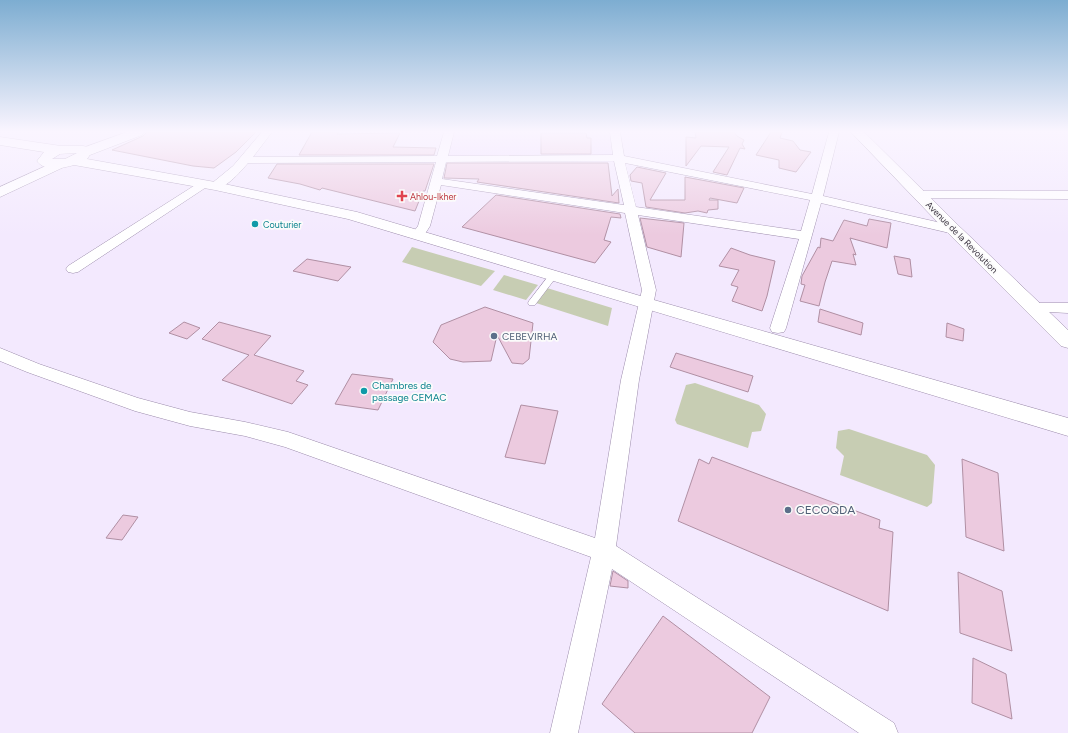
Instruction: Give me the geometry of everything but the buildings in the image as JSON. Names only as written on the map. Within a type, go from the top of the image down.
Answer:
[{"type":"main road","points":[[123,166],[214,183],[421,230],[648,297],[1068,427]]},
{"type":"main road","points":[[421,230],[553,276],[778,328],[1068,412]]},
{"type":"street","points":[[0,185],[43,166]]},
{"type":"street","points":[[0,193],[49,166]]},
{"type":"street","points":[[73,269],[214,183],[237,166]]},
{"type":"street","points":[[421,230],[440,166]]},
{"type":"street","points":[[564,733],[604,551],[630,380],[648,297],[621,166]]},
{"type":"street","points":[[659,166],[816,198],[954,230]]},
{"type":"street","points":[[778,328],[806,236],[825,166]]},
{"type":"street","name":"Avenue de la Revolution","points":[[891,166],[954,230],[1068,341]]},
{"type":"street","points":[[436,181],[806,236]]},
{"type":"street","points":[[920,195],[1068,195]]},
{"type":"street","points":[[1034,308],[1068,308]]},
{"type":"street","points":[[0,354],[33,368],[135,404],[190,419],[245,429],[288,440],[604,551],[884,733]]},
{"type":"lane","points":[[532,302],[553,276]]},
{"type":"green space","points":[[412,247],[495,271],[481,286],[402,262]]},
{"type":"green space","points":[[504,275],[538,285],[526,300],[493,290]]},
{"type":"green space","points":[[547,288],[612,308],[608,326],[536,303]]},
{"type":"green space","points":[[695,383],[759,405],[766,414],[761,431],[752,432],[748,448],[677,424],[675,420],[686,385]]},
{"type":"green space","points":[[849,429],[927,455],[935,465],[932,503],[927,507],[840,475],[844,456],[836,448],[838,431]]},
{"type":"place","name":"Ahlou-lkher","points":[[402,196]]},
{"type":"place","name":"Couturier","points":[[255,224]]},
{"type":"place","name":"CEBEVIRHA","points":[[494,336]]},
{"type":"place","name":"Chambres de passage CEMAC","points":[[364,391]]},
{"type":"place","name":"CECOQDA","points":[[788,510]]}]
